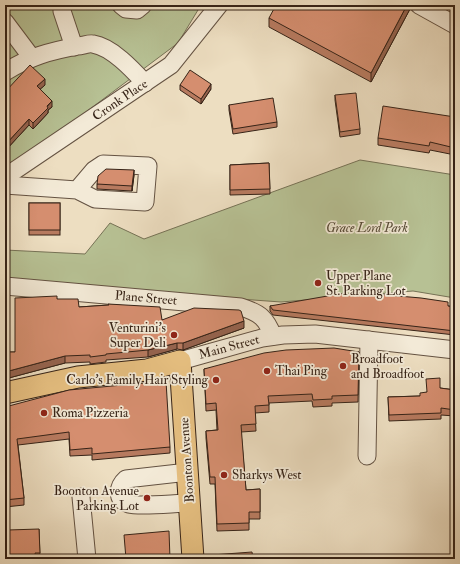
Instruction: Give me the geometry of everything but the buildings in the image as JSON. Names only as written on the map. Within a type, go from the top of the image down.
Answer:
[{"type":"main road","name":"Main Street","points":[[5,393],[78,377],[147,370],[180,361]]},
{"type":"main road","name":"Boonton Avenue","points":[[180,361],[193,559]]},
{"type":"street","points":[[121,5],[126,9],[138,10],[143,5]]},
{"type":"street","points":[[419,5],[455,25]]},
{"type":"street","name":"Cronk Place","points":[[5,177],[171,65],[217,6]]},
{"type":"street","points":[[60,7],[74,47]]},
{"type":"street","points":[[5,22],[32,58]]},
{"type":"street","points":[[6,70],[51,50],[93,44],[111,52],[130,67],[145,83]]},
{"type":"street","points":[[5,185],[77,190]]},
{"type":"street","name":"Plane Street","points":[[5,286],[169,299],[241,307],[255,311],[268,322],[273,336]]},
{"type":"street","name":"Main Street","points":[[180,361],[208,352],[273,336],[315,334],[455,350]]},
{"type":"street","points":[[367,456],[368,340]]},
{"type":"street","points":[[188,472],[126,479],[120,485],[118,490],[120,496],[130,504],[190,503]]},
{"type":"street","points":[[81,496],[87,559]]},
{"type":"green space","points":[[5,5],[201,5],[178,43],[30,154],[5,165]]},
{"type":"green space","name":"Grace Lord Park","points":[[360,160],[455,175],[455,298],[413,291],[281,302],[5,282],[5,250],[85,254],[110,223],[144,239]]},
{"type":"place","name":"Upper Plane St. Parking Lot","points":[[318,283]]},
{"type":"place","name":"Venturini's Super Deli","points":[[174,335]]},
{"type":"place","name":"Broadfoot and Broadfoot","points":[[343,366]]},
{"type":"place","name":"Thai Ping","points":[[267,371]]},
{"type":"place","name":"Carlo's Family Hair Styling","points":[[216,380]]},
{"type":"place","name":"Roma Pizzeria","points":[[44,413]]},
{"type":"place","name":"Sharkys West","points":[[224,475]]},
{"type":"place","name":"Boonton Avenue Parking Lot","points":[[147,498]]}]
